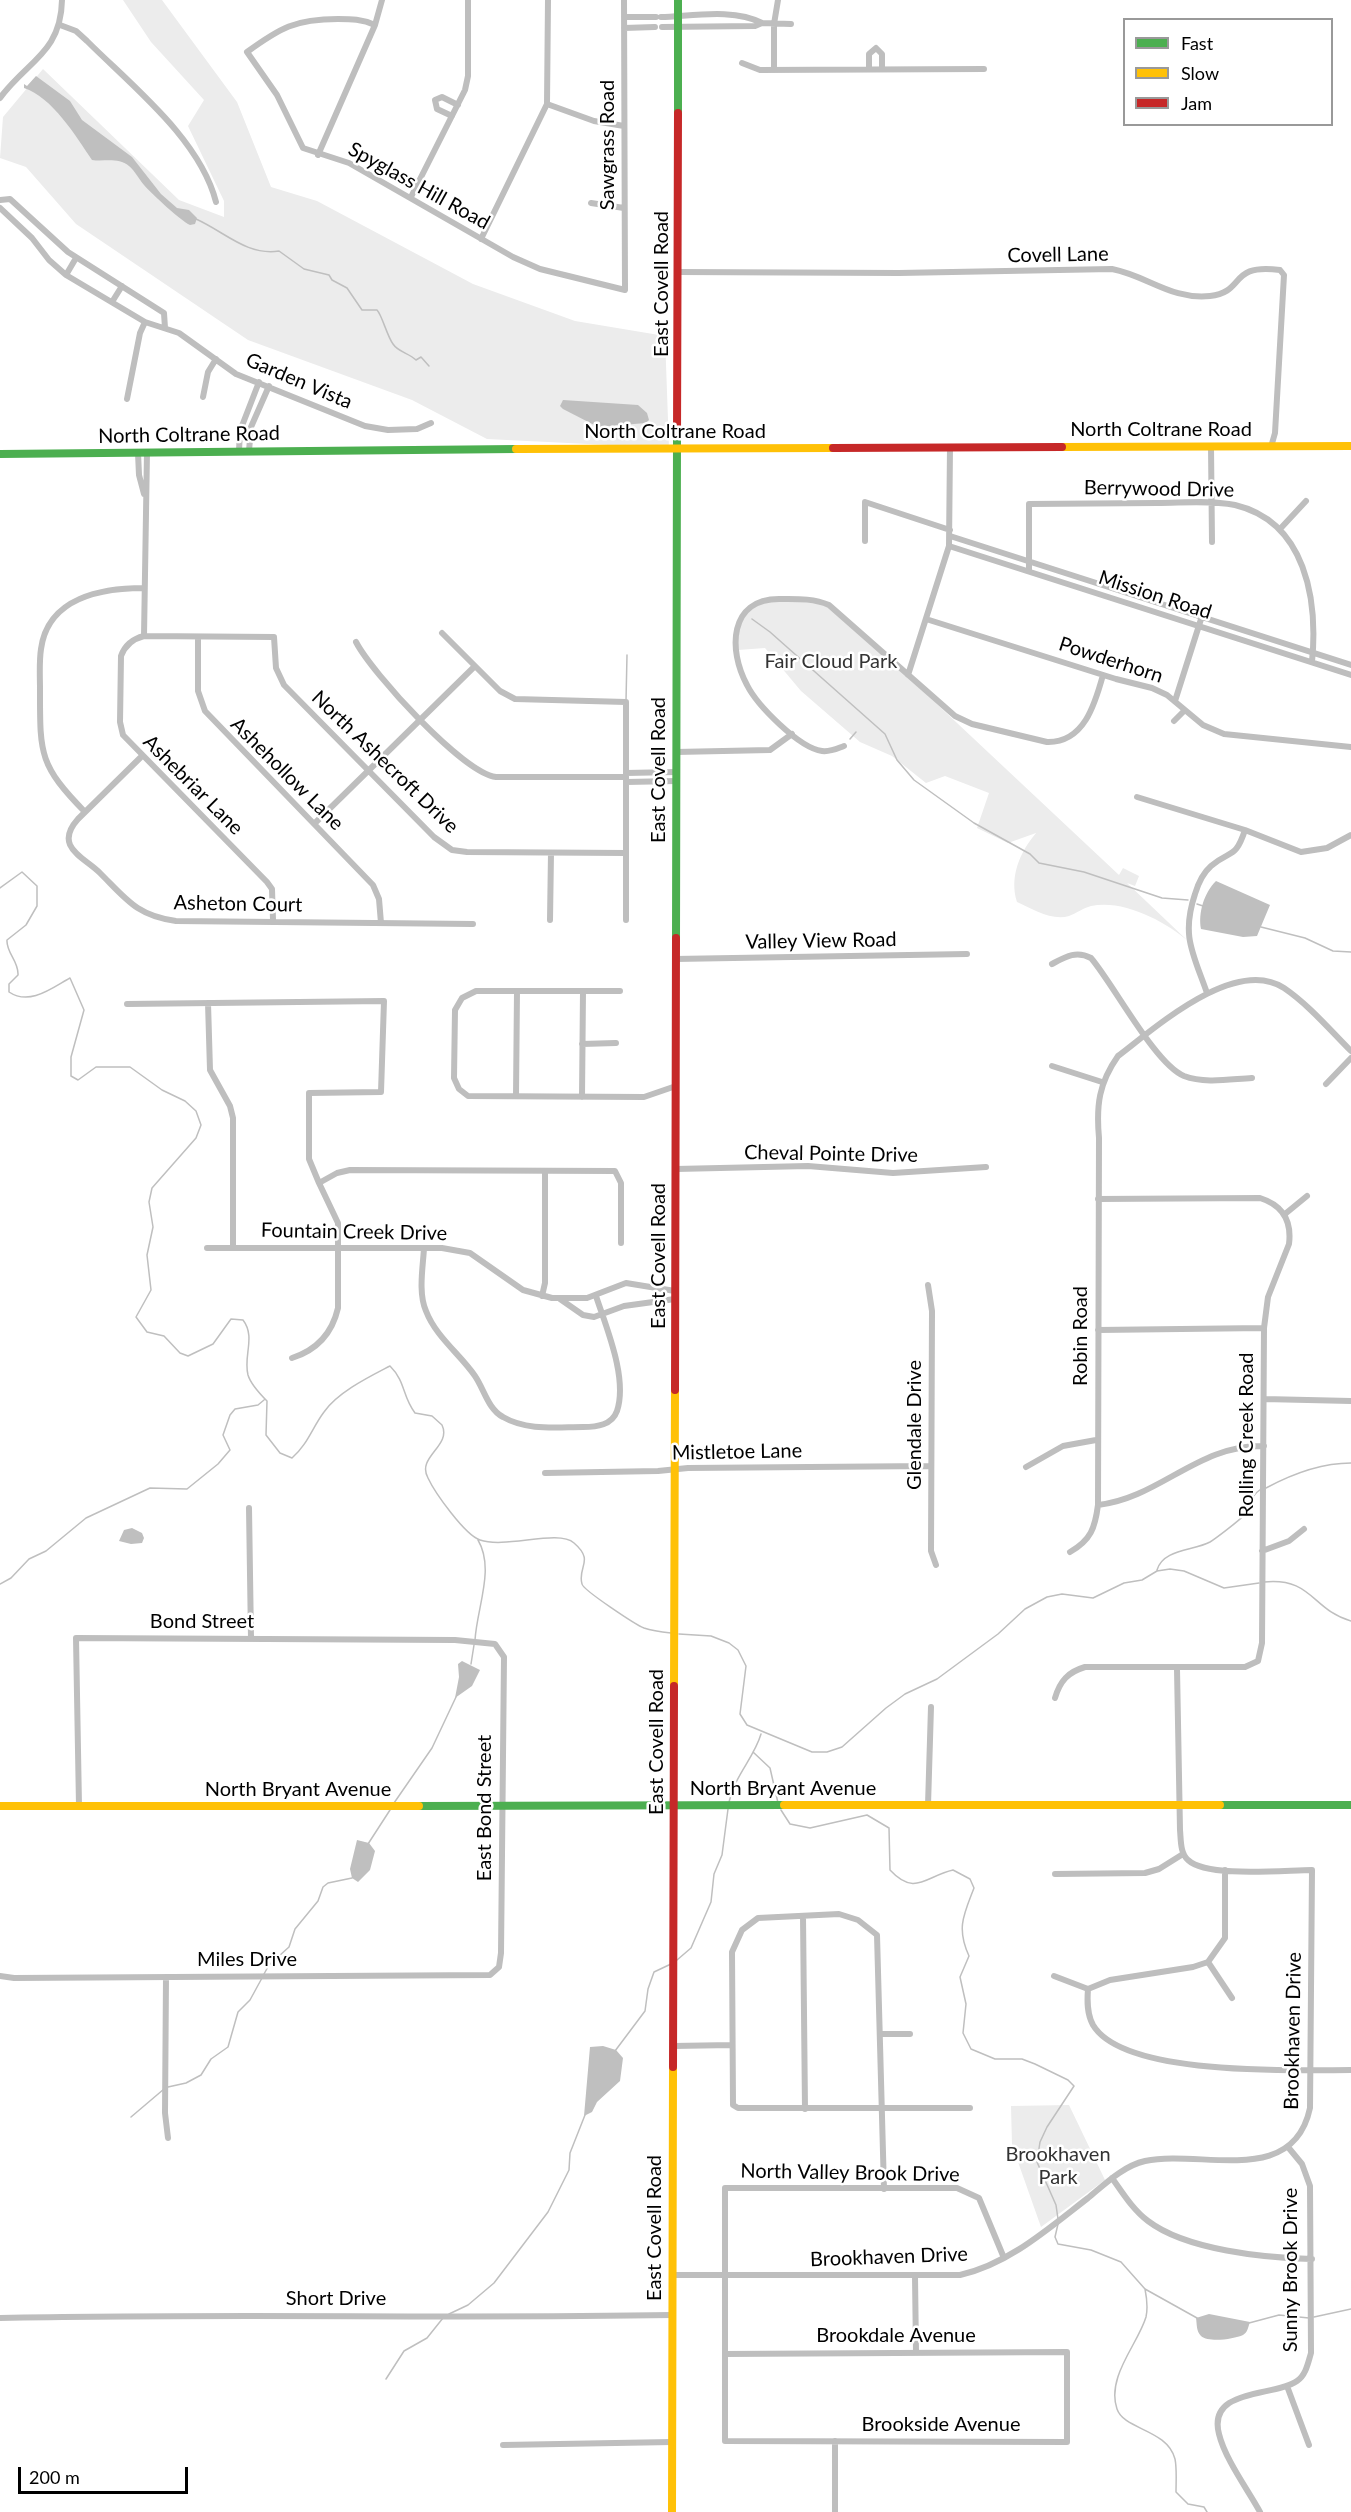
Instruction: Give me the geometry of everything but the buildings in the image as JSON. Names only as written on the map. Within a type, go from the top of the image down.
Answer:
[{"type":"street","points":[[0,98],[50,46],[60,25],[62,0]]},
{"type":"street","points":[[318,155],[375,25],[382,0]]},
{"type":"street","points":[[411,197],[458,105],[468,76],[468,0]]},
{"type":"street","points":[[481,238],[547,104],[548,0]]},
{"type":"street","name":"Sawgrass Road","points":[[624,0],[625,290]]},
{"type":"street","name":"East Covell Road","points":[[672,2512],[678,0]]},
{"type":"street","points":[[774,70],[774,24],[778,0]]},
{"type":"street","points":[[624,17],[726,16],[754,19],[762,23]]},
{"type":"street","points":[[726,16],[726,26]]},
{"type":"street","name":"Spyglass Hill Road","points":[[375,25],[359,20],[300,21],[279,29],[247,52],[280,101],[299,144],[306,152],[349,163],[540,269],[625,290]]},
{"type":"street","points":[[624,28],[791,24]]},
{"type":"street","points":[[60,25],[76,31],[87,41],[179,134],[211,183],[216,202]]},
{"type":"street","points":[[869,69],[869,54],[876,48],[882,54],[882,69]]},
{"type":"street","points":[[742,63],[760,69],[774,70],[984,69]]},
{"type":"street","points":[[452,116],[437,109],[435,100],[442,97],[458,105]]},
{"type":"street","points":[[547,104],[594,121],[624,126]]},
{"type":"street","points":[[0,200],[10,199],[76,258],[164,313],[165,328]]},
{"type":"street","points":[[591,203],[624,208]]},
{"type":"street","name":"Garden Vista","points":[[0,208],[32,237],[49,260],[66,275],[145,322],[179,333],[236,374],[365,426],[388,430],[417,429],[431,423]]},
{"type":"street","points":[[66,275],[76,258]]},
{"type":"street","name":"Covell Lane","points":[[678,272],[899,273],[1112,269],[1174,293],[1204,296],[1230,289],[1242,273],[1249,270],[1264,267],[1280,270],[1284,275],[1275,433],[1271,447]]},
{"type":"street","points":[[112,302],[122,286]]},
{"type":"street","points":[[127,399],[140,333],[145,322]]},
{"type":"street","points":[[203,397],[208,372],[216,359]]},
{"type":"street","points":[[239,451],[240,431],[258,382]]},
{"type":"street","points":[[249,451],[250,433],[254,420],[269,386]]},
{"type":"street","points":[[245,417],[254,420]]},
{"type":"street","name":"North Coltrane Road","points":[[0,454],[678,448],[1351,446]]},
{"type":"street","points":[[908,675],[950,546],[950,447]]},
{"type":"street","points":[[1211,447],[1212,542]]},
{"type":"street","points":[[138,453],[139,475],[146,497]]},
{"type":"street","points":[[147,453],[144,636],[198,637]]},
{"type":"street","points":[[1280,529],[1305,501]]},
{"type":"street","name":"Mission Road","points":[[865,541],[865,502],[1029,561],[1351,665]]},
{"type":"street","name":"Berrywood Drive","points":[[1029,571],[1029,504],[1212,503],[1251,510],[1280,529],[1298,554],[1308,579],[1312,662]]},
{"type":"street","name":"Mission Road","points":[[950,546],[1351,675]]},
{"type":"street","points":[[1107,596],[1110,587]]},
{"type":"street","points":[[85,812],[58,784],[43,757],[40,735],[43,640],[51,623],[78,599],[108,589],[144,588]]},
{"type":"street","points":[[844,746],[832,752],[810,747],[792,734],[757,701],[742,675],[738,655],[737,629],[742,614],[754,603],[764,599],[805,599],[829,605],[963,721],[1053,742],[1069,735],[1088,718],[1103,675]]},
{"type":"street","points":[[1175,701],[1202,616]]},
{"type":"street","name":"Powderhorn","points":[[926,618],[1103,675],[1152,688],[1175,701],[1203,725],[1224,734],[1351,747]]},
{"type":"street","points":[[442,633],[500,691],[514,699],[626,702],[626,920]]},
{"type":"street","name":"Ashebriar Lane","points":[[144,636],[128,644],[120,662],[120,726],[126,740],[267,882],[272,889],[273,920]]},
{"type":"street","name":"North Ashecroft Drive","points":[[198,637],[274,637],[276,668],[284,684],[434,837],[452,850],[626,853]]},
{"type":"street","name":"Ashehollow Lane","points":[[198,637],[198,691],[205,711],[373,885],[379,899],[381,923]]},
{"type":"street","points":[[356,642],[365,659],[421,719],[461,759],[487,776],[676,777]]},
{"type":"street","points":[[314,824],[475,666]]},
{"type":"street","points":[[1174,722],[1184,711]]},
{"type":"street","points":[[676,752],[770,750],[792,734]]},
{"type":"street","name":"Asheton Court","points":[[142,756],[85,812],[71,828],[69,839],[77,857],[100,873],[127,903],[145,913],[176,921],[273,920],[473,924]]},
{"type":"street","points":[[1137,797],[1245,830],[1301,852],[1327,848],[1351,835]]},
{"type":"street","points":[[1207,993],[1188,941],[1188,920],[1204,873],[1215,863],[1234,853],[1245,830]]},
{"type":"street","points":[[550,920],[551,853]]},
{"type":"street","name":"Valley View Road","points":[[675,959],[967,954]]},
{"type":"street","points":[[1052,964],[1071,954],[1084,954],[1091,958],[1145,1037],[1169,1067],[1183,1075],[1208,1080],[1252,1078]]},
{"type":"street","name":"Robin Road","points":[[1070,1552],[1090,1537],[1096,1526],[1098,1505],[1096,1440],[1099,1138],[1096,1109],[1102,1083],[1118,1056],[1207,993],[1236,982],[1251,981],[1282,987],[1351,1051]]},
{"type":"street","points":[[620,991],[476,991],[462,998],[455,1010],[454,1077],[459,1089],[468,1096],[644,1097],[676,1086]]},
{"type":"street","points":[[516,1096],[517,991]]},
{"type":"street","points":[[582,1097],[583,991]]},
{"type":"street","points":[[127,1004],[384,1001],[381,1092],[309,1093],[309,1159],[338,1223],[338,1308],[334,1322],[315,1348],[292,1358]]},
{"type":"street","points":[[208,1003],[210,1070],[230,1106],[233,1118],[233,1248]]},
{"type":"street","points":[[582,1044],[616,1043]]},
{"type":"street","points":[[1326,1084],[1351,1058]]},
{"type":"street","points":[[1052,1066],[1102,1083]]},
{"type":"street","name":"Cheval Pointe Drive","points":[[676,1169],[808,1166],[893,1173],[986,1167]]},
{"type":"street","points":[[319,1183],[337,1173],[350,1170],[615,1171],[621,1183],[621,1243]]},
{"type":"street","points":[[542,1296],[545,1283],[545,1172]]},
{"type":"street","points":[[1098,1199],[1260,1197],[1271,1202],[1285,1214],[1307,1196]]},
{"type":"street","name":"Rolling Creek Road","points":[[1177,1669],[1245,1667],[1258,1662],[1262,1642],[1264,1328],[1268,1297],[1289,1244],[1289,1224],[1285,1214]]},
{"type":"street","name":"Fountain Creek Drive","points":[[207,1248],[451,1249],[470,1253],[511,1283],[542,1296],[559,1299],[596,1296],[626,1283],[675,1295]]},
{"type":"street","points":[[424,1248],[425,1310],[434,1327],[475,1376],[493,1408],[502,1417],[527,1426],[592,1427],[612,1420],[618,1407],[619,1388],[613,1344],[596,1296]]},
{"type":"street","name":"Glendale Drive","points":[[928,1285],[932,1311],[931,1551],[936,1565]]},
{"type":"street","name":"Fountain Creek Drive","points":[[559,1299],[583,1315],[594,1317],[624,1306],[675,1295]]},
{"type":"street","points":[[1098,1330],[1264,1328]]},
{"type":"street","points":[[1264,1399],[1351,1401]]},
{"type":"street","points":[[1026,1467],[1063,1446],[1096,1440]]},
{"type":"street","points":[[1098,1505],[1132,1497],[1182,1468],[1219,1451],[1247,1445],[1264,1446]]},
{"type":"street","name":"Mistletoe Lane","points":[[545,1473],[674,1468],[931,1466]]},
{"type":"street","points":[[249,1508],[250,1639]]},
{"type":"street","points":[[1262,1551],[1288,1541],[1304,1529]]},
{"type":"street","name":"Bond Street","points":[[79,1806],[76,1638],[455,1640],[495,1644]]},
{"type":"street","name":"East Bond Street","points":[[494,1973],[499,1967],[501,1953],[505,1680],[504,1657],[495,1644]]},
{"type":"street","points":[[1055,1698],[1065,1677],[1085,1667],[1177,1669],[1179,1805],[1184,1854],[1159,1869],[1144,1873],[1055,1874]]},
{"type":"street","points":[[928,1805],[931,1707]]},
{"type":"street","name":"North Bryant Avenue","points":[[0,1806],[1351,1805]]},
{"type":"street","name":"Brookhaven Drive","points":[[672,2275],[960,2275],[977,2271],[1004,2258],[1112,2178],[1144,2161],[1260,2159],[1288,2147],[1307,2122],[1310,2109],[1312,1870],[1225,1870],[1195,1865],[1184,1854]]},
{"type":"street","points":[[1054,1976],[1088,1989],[1110,1980],[1193,1967],[1208,1962],[1225,1938],[1225,1870]]},
{"type":"street","points":[[884,2189],[882,2109],[880,2034],[877,1935],[858,1920],[839,1914],[758,1918],[742,1930],[732,1952],[732,2100],[738,2108],[882,2109],[970,2108]]},
{"type":"street","points":[[803,1916],[805,2109]]},
{"type":"street","points":[[1208,1962],[1232,1998]]},
{"type":"street","name":"Miles Drive","points":[[0,1976],[14,1978],[482,1977],[494,1973]]},
{"type":"street","points":[[166,1977],[165,2113],[168,2138]]},
{"type":"street","points":[[1088,1989],[1088,2011],[1094,2026],[1111,2042],[1128,2051],[1189,2065],[1237,2069],[1351,2070]]},
{"type":"street","points":[[880,2034],[910,2034]]},
{"type":"street","points":[[673,2046],[732,2045]]},
{"type":"street","name":"Sunny Brook Drive","points":[[1287,2386],[1303,2376],[1311,2353],[1312,2259],[1311,2186],[1302,2164],[1288,2147]]},
{"type":"street","points":[[1112,2178],[1148,2221],[1174,2234],[1257,2256],[1312,2259]]},
{"type":"street","name":"North Valley Brook Drive","points":[[725,2276],[725,2188],[957,2188],[974,2193],[983,2206],[991,2232],[1004,2258]]},
{"type":"street","points":[[725,2276],[725,2354]]},
{"type":"street","points":[[915,2276],[916,2352]]},
{"type":"street","name":"Short Drive","points":[[0,2318],[195,2315],[532,2318],[672,2316]]},
{"type":"street","name":"Brookdale Avenue","points":[[725,2354],[1068,2352]]},
{"type":"street","name":"Brookside Avenue","points":[[725,2354],[725,2441],[1067,2442],[1068,2352]]},
{"type":"street","points":[[1260,2512],[1223,2444],[1219,2434],[1220,2416],[1233,2400],[1287,2386],[1309,2445]]},
{"type":"street","points":[[835,2441],[835,2512]]},
{"type":"street","points":[[503,2445],[672,2442]]},
{"type":"green space","points":[[123,0],[162,0],[237,102],[271,187],[317,201],[473,284],[575,321],[665,336],[669,448],[487,439],[412,400],[248,340],[76,224],[26,167],[0,158],[3,117],[43,69],[179,200],[224,217],[224,201],[188,126],[204,100],[151,42]]},
{"type":"green space","name":"Fair Cloud Park","points":[[759,600],[823,602],[843,616],[1119,875],[1123,868],[1139,876],[1135,886],[1127,883],[1188,941],[1156,919],[1130,909],[1103,905],[1091,906],[1069,916],[1056,917],[1017,902],[1015,874],[1025,848],[1036,833],[1008,843],[977,828],[989,793],[945,776],[926,783],[892,756],[860,742],[801,691],[765,648],[738,650],[740,621]]},
{"type":"green space","name":"Brookhaven Park","points":[[1069,2105],[1105,2180],[1041,2227],[1012,2145],[1011,2106]]},
{"type":"shaded area","points":[[36,76],[70,101],[82,120],[132,157],[161,194],[177,208],[189,210],[197,218],[195,224],[186,223],[174,213],[142,183],[125,163],[92,160],[54,108],[24,88],[24,84],[27,86]]},
{"type":"shaded area","points":[[563,400],[638,405],[647,413],[649,420],[646,423],[598,427],[563,409],[560,406]]},
{"type":"shaded area","points":[[1216,881],[1270,905],[1257,936],[1243,937],[1201,929],[1200,916],[1203,904],[1208,891]]},
{"type":"shaded area","points":[[132,1528],[142,1533],[144,1538],[142,1543],[131,1544],[119,1541],[124,1530]]},
{"type":"shaded area","points":[[462,1661],[480,1670],[472,1686],[455,1698],[459,1677],[458,1664]]},
{"type":"shaded area","points":[[357,1840],[369,1843],[375,1851],[370,1870],[358,1882],[352,1878],[350,1869]]},
{"type":"shaded area","points":[[603,2046],[616,2050],[623,2058],[620,2081],[597,2102],[592,2112],[584,2116],[590,2047]]},
{"type":"shaded area","points":[[1209,2314],[1250,2322],[1243,2335],[1215,2340],[1201,2336],[1197,2330],[1196,2318]]},
{"type":"waterway","points":[[196,219],[236,242],[257,250],[279,251],[304,269],[329,275],[332,280],[347,288],[362,310],[377,310],[395,347],[416,360],[421,357],[429,366]]},
{"type":"waterway","points":[[752,619],[770,632],[885,734],[897,760],[914,780],[974,823],[1030,854],[1039,863],[1084,872],[1162,898],[1188,900]]},
{"type":"waterway","points":[[626,701],[627,655]]},
{"type":"waterway","points":[[850,739],[856,732]]},
{"type":"waterway","points":[[0,888],[22,872],[37,886],[37,906],[26,925],[7,940],[8,949],[18,970],[18,975],[9,984],[9,992],[17,996],[33,996],[48,991],[70,978],[84,1010],[71,1057],[71,1076],[78,1080],[96,1067],[130,1067],[162,1090],[185,1101],[196,1111],[201,1125],[196,1138],[152,1188],[149,1202],[153,1227],[147,1255],[151,1290],[136,1317],[147,1332],[164,1336],[180,1353],[188,1356],[213,1344],[231,1319],[243,1320],[249,1333],[247,1361],[249,1379],[267,1401],[266,1435],[280,1453],[292,1458],[337,1398],[390,1366],[399,1378],[415,1413],[432,1416],[442,1425],[444,1432],[442,1439],[430,1458],[426,1471],[428,1478],[451,1513],[474,1537],[491,1542],[544,1538],[566,1539],[574,1543],[583,1555],[582,1584],[591,1593],[644,1628],[671,1633]]},
{"type":"waterway","points":[[1197,904],[1203,906]]},
{"type":"waterway","points":[[1261,927],[1305,938],[1333,951],[1351,952]]},
{"type":"waterway","points":[[0,1584],[11,1578],[29,1559],[46,1551],[86,1518],[150,1488],[187,1489],[218,1464],[230,1450],[223,1435],[230,1415],[235,1409],[258,1405],[264,1400]]},
{"type":"waterway","points":[[1266,1488],[1307,1470],[1351,1463]]},
{"type":"waterway","points":[[1157,1570],[1165,1558],[1210,1542],[1227,1529],[1243,1516],[1252,1498],[1261,1489]]},
{"type":"waterway","points":[[475,1640],[485,1576],[483,1551],[478,1540]]},
{"type":"waterway","points":[[679,1634],[711,1636],[729,1643],[738,1650],[746,1666],[740,1714],[747,1725],[812,1752],[827,1752],[842,1747],[905,1694],[937,1679],[998,1634],[1025,1609],[1047,1597],[1062,1594],[1093,1598],[1124,1583],[1142,1580],[1157,1571],[1170,1569],[1184,1571],[1224,1588],[1259,1583]]},
{"type":"waterway","points":[[1264,1582],[1292,1584],[1302,1589],[1328,1610],[1351,1621]]},
{"type":"waterway","points":[[471,1664],[474,1645]]},
{"type":"waterway","points":[[394,1803],[432,1748],[456,1697]]},
{"type":"waterway","points":[[729,1802],[761,1734]]},
{"type":"waterway","points":[[753,1752],[770,1768],[778,1803]]},
{"type":"waterway","points":[[677,1960],[691,1948],[711,1902],[714,1874],[722,1855],[728,1809]]},
{"type":"waterway","points":[[368,1844],[390,1810]]},
{"type":"waterway","points":[[781,1810],[790,1824],[810,1828],[867,1815],[889,1828],[890,1870],[899,1878],[907,1882],[921,1882],[953,1870],[970,1879],[974,1888],[962,1929],[969,1956],[960,1977],[966,2004],[963,2033],[971,2049],[995,2059],[1022,2059],[1068,2080],[1074,2086],[1047,2127],[1040,2142],[1037,2162],[1056,2205],[1058,2219]]},
{"type":"waterway","points":[[264,1974],[269,1965],[289,1947],[295,1929],[318,1901],[323,1887],[328,1883],[352,1878]]},
{"type":"waterway","points":[[615,2051],[645,2011],[648,1989],[654,1972],[671,1964]]},
{"type":"waterway","points":[[168,2087],[186,2083],[201,2075],[211,2059],[228,2047],[238,2012],[250,2000],[262,1978]]},
{"type":"waterway","points":[[131,2117],[164,2089]]},
{"type":"waterway","points":[[449,2314],[468,2305],[494,2283],[548,2212],[569,2170],[570,2153],[585,2115]]},
{"type":"waterway","points":[[1058,2224],[1055,2237],[1058,2244],[1091,2250],[1121,2262],[1145,2289],[1197,2318]]},
{"type":"waterway","points":[[1145,2289],[1146,2317],[1119,2373],[1115,2397],[1117,2409],[1128,2421],[1164,2441],[1176,2463],[1176,2492],[1188,2504],[1204,2507],[1207,2512]]},
{"type":"waterway","points":[[1314,2317],[1351,2309]]},
{"type":"waterway","points":[[1249,2323],[1279,2315],[1309,2318]]},
{"type":"waterway","points":[[386,2379],[404,2351],[427,2338],[443,2318]]},
{"type":"traffic: fast","points":[[678,0],[678,113]]},
{"type":"traffic: fast","points":[[676,938],[677,436]]},
{"type":"traffic: fast","points":[[0,454],[516,449]]},
{"type":"traffic: fast","points":[[419,1806],[784,1805]]},
{"type":"traffic: fast","points":[[1220,1805],[1351,1805]]},
{"type":"traffic: slow","points":[[1062,447],[1351,446]]},
{"type":"traffic: slow","points":[[516,449],[833,448]]},
{"type":"traffic: slow","points":[[674,1686],[675,1390]]},
{"type":"traffic: slow","points":[[784,1805],[1220,1805]]},
{"type":"traffic: slow","points":[[0,1806],[419,1806]]},
{"type":"traffic: slow","points":[[672,2512],[673,2067]]},
{"type":"traffic: jam","points":[[677,436],[678,113]]},
{"type":"traffic: jam","points":[[833,448],[1062,447]]},
{"type":"traffic: jam","points":[[675,1390],[676,938]]},
{"type":"traffic: jam","points":[[673,2067],[674,1686]]}]
